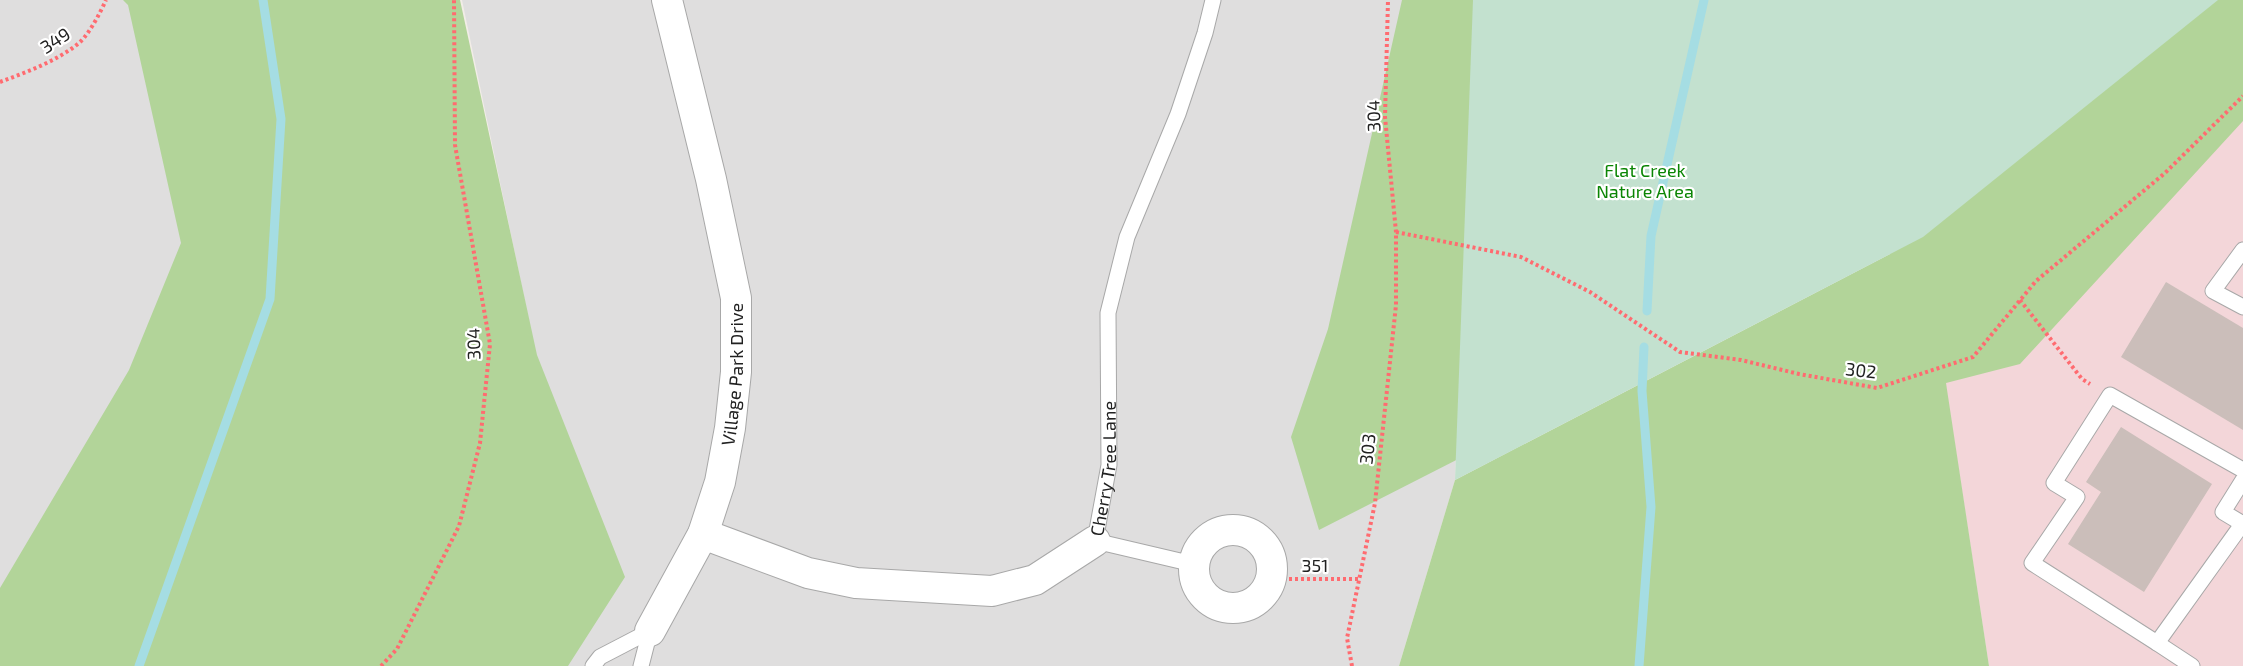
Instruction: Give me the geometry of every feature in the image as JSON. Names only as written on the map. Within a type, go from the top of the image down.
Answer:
[{"type":"street","name":"Village Park Drive","points":[[650,631],[704,534],[720,482],[730,428],[736,372],[736,298],[711,179],[667,0]]},
{"type":"street","points":[[1228,530],[1241,530],[1253,535],[1263,543],[1270,554],[1273,567],[1271,579],[1266,592],[1257,601],[1245,607],[1219,606],[1203,594],[1194,577],[1193,564],[1205,541],[1228,530]]},
{"type":"street","name":"Cherry Tree Lane","points":[[704,534],[808,573],[856,583],[992,591],[1035,580],[1095,541]]},
{"type":"lane","name":"Cherry Tree Lane","points":[[1095,541],[1109,465],[1108,313],[1126,237],[1178,114],[1205,33],[1213,0]]},
{"type":"lane","points":[[2243,250],[2213,291],[2243,307]]},
{"type":"lane","points":[[2192,666],[2032,563],[2077,497],[2054,483],[2110,395],[2243,470]]},
{"type":"lane","points":[[2157,643],[2243,524],[2223,512],[2243,480]]},
{"type":"lane","points":[[1095,541],[1193,564]]},
{"type":"lane","points":[[593,666],[600,657],[650,631]]},
{"type":"lane","name":"Village Park Drive","points":[[641,666],[650,631]]},
{"type":"path","name":"349","points":[[0,82],[44,64],[80,42],[106,0]]},
{"type":"path","name":"304","points":[[381,666],[397,649],[459,526],[480,443],[490,344],[455,145],[454,0]]},
{"type":"path","name":"304","points":[[1388,0],[1385,117],[1396,231]]},
{"type":"path","name":"302","points":[[1396,231],[1521,257],[1590,292],[1680,352],[1742,360],[1800,374],[1877,388],[1972,357],[2036,281],[2165,173],[2243,96]]},
{"type":"path","name":"303","points":[[1352,666],[1347,638],[1375,502],[1396,305],[1396,231]]},
{"type":"path","points":[[2020,300],[2082,379],[2110,395]]},
{"type":"path","name":"351","points":[[1271,579],[1359,579]]},
{"type":"shaded area","points":[[0,0],[436,0],[534,345],[462,0],[1473,0],[1455,480],[1399,666],[0,666]]},
{"type":"shaded area","points":[[2243,0],[2243,666],[1989,666],[1923,237]]},
{"type":"green space","points":[[123,0],[460,0],[537,355],[625,577],[568,666],[0,666],[0,588],[129,370],[181,243],[128,5]]},
{"type":"green space","points":[[1402,0],[2243,0],[2243,121],[2020,364],[1946,383],[1989,666],[1399,666],[1455,480],[1890,254],[1886,241],[1319,530],[1291,437],[1328,329]]},
{"type":"green space","name":"Flat Creek Nature Area","points":[[1473,0],[2218,0],[1923,237],[1455,480]]},
{"type":"building","points":[[2166,282],[2243,328],[2243,430],[2121,357]]},
{"type":"building","points":[[2121,427],[2212,484],[2144,592],[2068,544],[2101,492],[2086,482]]},
{"type":"waterway","points":[[139,666],[270,299],[281,119],[263,0]]},
{"type":"waterway","points":[[1647,311],[1651,236],[1704,0]]},
{"type":"waterway","points":[[1639,666],[1651,507],[1642,391],[1644,347]]}]
